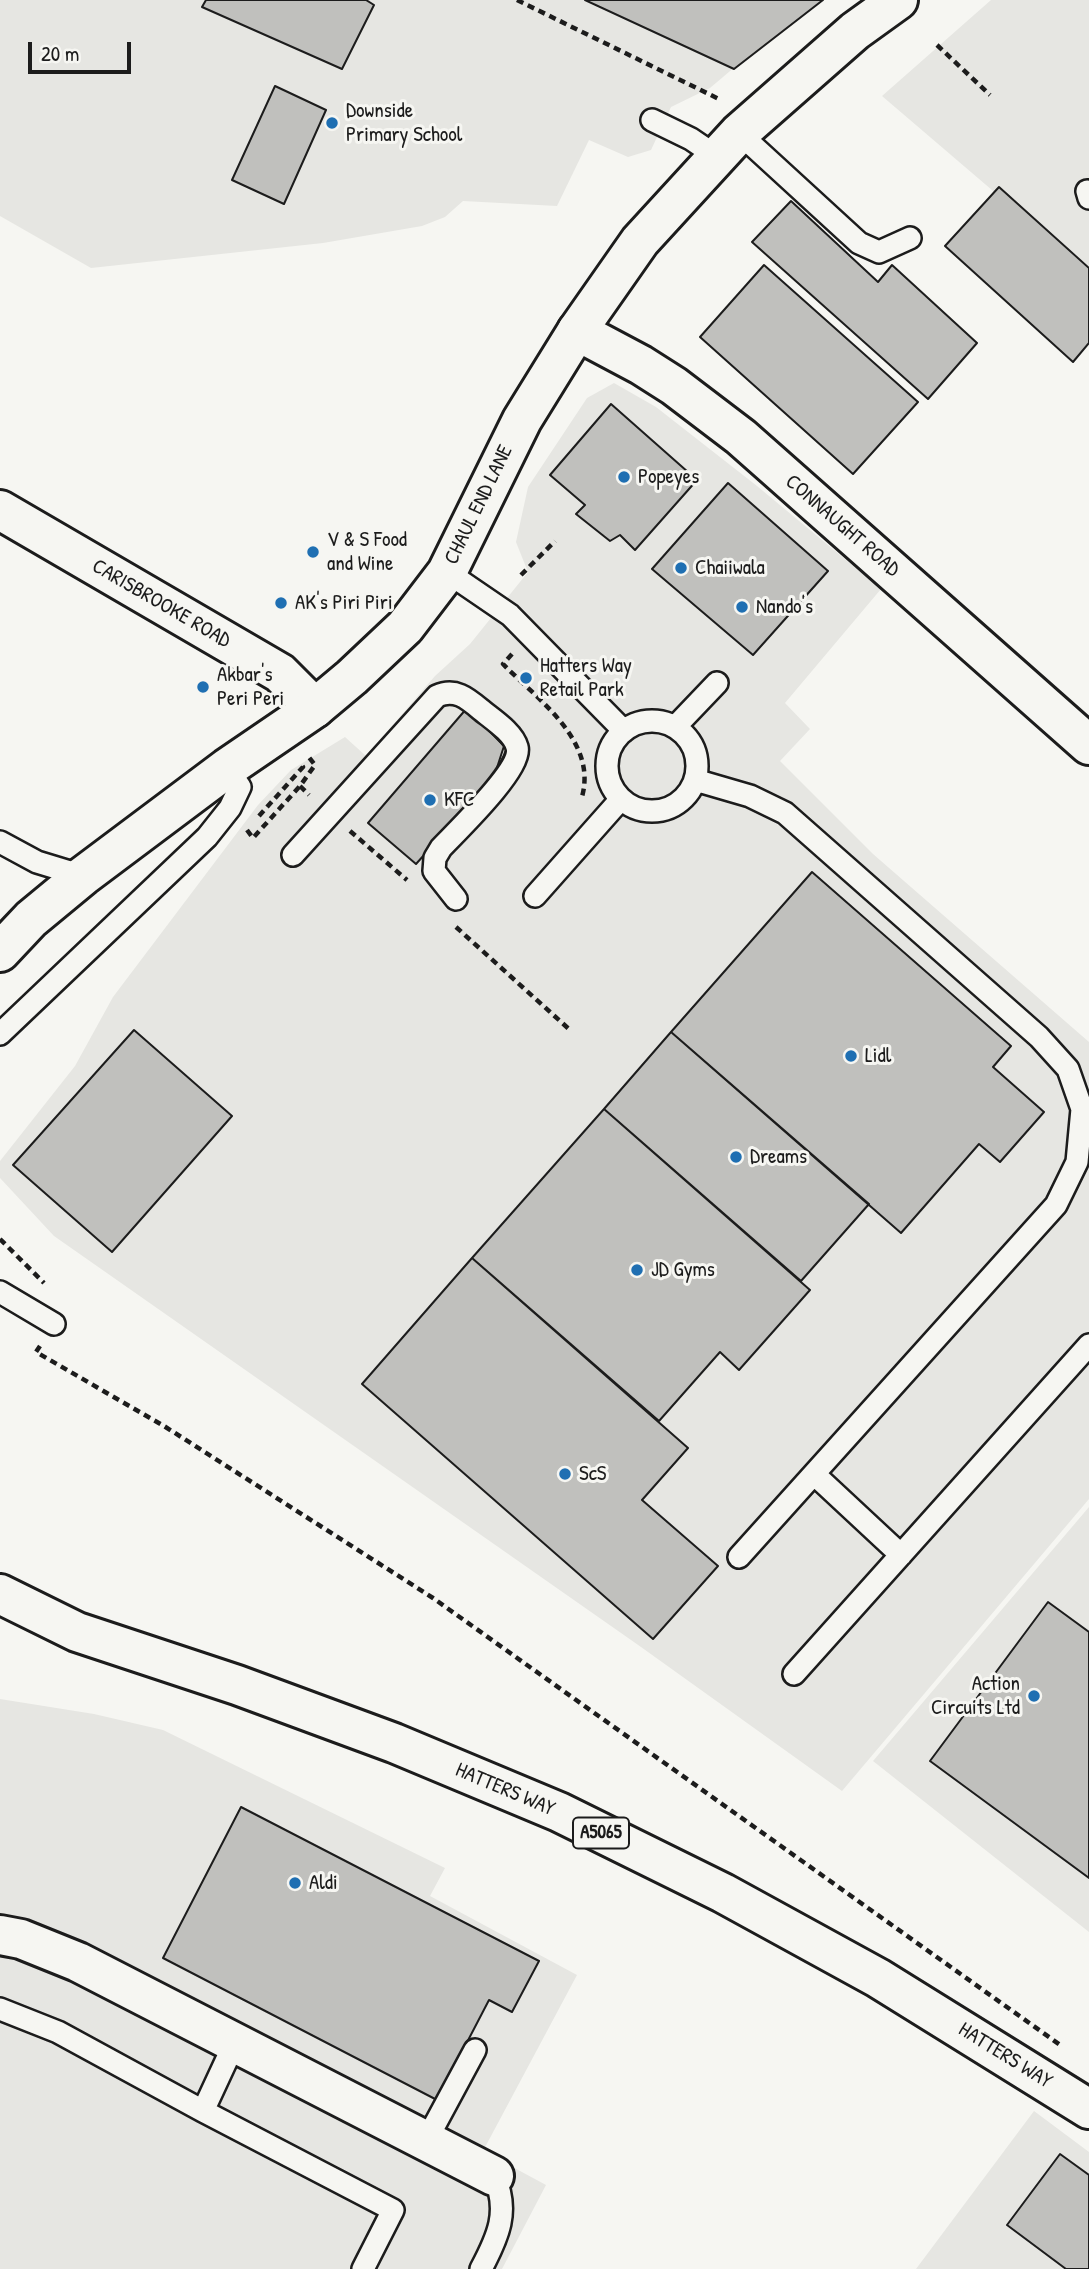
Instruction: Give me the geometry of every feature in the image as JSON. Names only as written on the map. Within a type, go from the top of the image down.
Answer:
[{"type":"street","name":"CHAUL END LANE","points":[[0,952],[31,919],[83,876],[227,768],[315,708],[405,627],[447,572],[522,420],[577,331],[640,241],[737,135],[855,31],[898,0]]},
{"type":"street","name":"CONNAUGHT ROAD","points":[[577,331],[674,386],[741,437],[1089,745]]},
{"type":"street","name":"CARISBROOKE ROAD","points":[[0,510],[280,674],[315,708]]},
{"type":"street","name":"HATTERS WAY","points":[[0,1594],[77,1632],[237,1685],[394,1742],[559,1812],[723,1893],[878,1978],[1089,2109]]},
{"type":"street","name":"HATTERS WAY","points":[[0,1620],[77,1632]]},
{"type":"street","points":[[0,1934],[21,1939],[78,1962],[494,2176]]},
{"type":"lane","points":[[652,120],[691,139],[737,135],[859,243],[879,252],[910,238]]},
{"type":"lane","points":[[447,572],[510,615],[624,731]]},
{"type":"lane","points":[[675,727],[717,683]]},
{"type":"lane","points":[[293,855],[437,696],[452,692],[468,698],[514,739],[518,755],[511,772],[441,848],[435,858],[434,871],[456,899]]},
{"type":"lane","points":[[649,721],[675,727],[687,737],[694,750],[697,765],[695,780],[688,793],[677,803],[663,810],[648,811],[621,799],[612,787],[607,772],[610,749],[624,731],[649,721]]},
{"type":"lane","points":[[0,1034],[207,837],[230,808],[240,787],[227,768]]},
{"type":"lane","points":[[695,780],[750,796],[785,813],[1039,1037],[1068,1069],[1082,1109],[1083,1167],[1056,1205],[739,1557]]},
{"type":"lane","points":[[535,896],[621,799]]},
{"type":"lane","points":[[0,842],[37,862],[83,876]]},
{"type":"lane","points":[[0,1292],[54,1324]]},
{"type":"lane","points":[[794,1674],[1089,1345]]},
{"type":"lane","points":[[814,1474],[901,1555]]},
{"type":"lane","points":[[0,2010],[38,2022],[58,2032],[202,2111],[393,2210],[363,2269]]},
{"type":"lane","points":[[202,2111],[235,2042]]},
{"type":"lane","points":[[426,2141],[475,2050]]},
{"type":"lane","points":[[481,2269],[502,2220],[503,2194],[494,2176]]},
{"type":"path","points":[[517,0],[737,135]]},
{"type":"path","points":[[937,45],[990,95]]},
{"type":"path","points":[[521,575],[555,541]]},
{"type":"path","points":[[503,664],[567,728],[579,749],[584,771],[583,793],[579,804]]},
{"type":"path","points":[[298,758],[303,767],[246,830],[253,838],[300,786],[315,765]]},
{"type":"path","points":[[54,1324],[36,1352],[164,1426],[433,1598],[1068,2050]]},
{"type":"shaded area","name":"Downside Primary School","points":[[0,0],[814,0],[710,88],[671,107],[651,150],[628,157],[589,140],[557,206],[463,201],[445,217],[422,226],[323,243],[91,268],[0,216]]},
{"type":"shaded area","points":[[991,0],[1089,0],[1089,273],[882,96]]},
{"type":"shaded area","name":"Hatters Way Retail Park","points":[[614,383],[656,407],[881,589],[785,703],[810,729],[780,761],[873,854],[1089,1042],[1089,1499],[842,1791],[54,1236],[0,1178],[0,1161],[75,1066],[113,997],[258,805],[291,770],[345,737],[366,756],[435,676],[470,644],[528,572],[516,542],[528,487],[587,398]]},
{"type":"shaded area","points":[[1089,1507],[1089,1932],[873,1761]]},
{"type":"shaded area","points":[[0,1699],[94,1714],[163,1730],[445,1868],[430,1896],[577,1975],[483,2151],[546,2185],[502,2269],[0,2269]]},
{"type":"shaded area","points":[[1034,2111],[1089,2152],[1089,2269],[916,2269]]},
{"type":"building","name":"Downside Primary School","points":[[206,0],[366,0],[374,5],[342,69],[202,7]]},
{"type":"building","points":[[585,0],[823,0],[734,69]]},
{"type":"building","points":[[275,86],[326,110],[284,204],[232,180]]},
{"type":"building","points":[[999,187],[1089,268],[1089,343],[1073,362],[945,246]]},
{"type":"building","points":[[791,201],[878,282],[892,265],[977,343],[928,399],[752,242]]},
{"type":"building","points":[[764,265],[918,402],[853,474],[700,337]]},
{"type":"building","name":"Popeyes","points":[[611,404],[697,480],[635,550],[620,535],[610,541],[576,514],[585,505],[550,475]]},
{"type":"building","points":[[728,483],[828,571],[753,655],[652,569]]},
{"type":"building","name":"KFC","points":[[467,708],[504,746],[494,777],[416,864],[368,823]]},
{"type":"building","name":"Lidl","points":[[812,872],[1011,1046],[993,1067],[1044,1112],[1000,1162],[979,1144],[901,1233],[671,1032]]},
{"type":"building","points":[[134,1030],[232,1116],[112,1252],[13,1165]]},
{"type":"building","name":"Dreams","points":[[671,1032],[869,1204],[801,1281],[604,1109]]},
{"type":"building","name":"JD Gyms","points":[[604,1109],[810,1290],[739,1370],[720,1352],[659,1421],[472,1258]]},
{"type":"building","name":"ScS","points":[[472,1258],[688,1448],[642,1500],[718,1566],[653,1639],[362,1384]]},
{"type":"building","name":"Action Circuits Ltd","points":[[1048,1602],[1089,1632],[1089,1878],[930,1761]]},
{"type":"building","name":"Aldi","points":[[241,1807],[539,1961],[512,2012],[489,2000],[437,2100],[163,1958]]},
{"type":"building","points":[[1060,2154],[1089,2175],[1089,2269],[1066,2269],[1007,2225]]},
{"type":"place","name":"Downside Primary School","points":[[332,123]]},
{"type":"place","name":"Popeyes","points":[[624,477]]},
{"type":"place","name":"V & S Food and Wine","points":[[313,552]]},
{"type":"place","name":"Chaiiwala","points":[[681,568]]},
{"type":"place","name":"AK's Piri Piri","points":[[281,603]]},
{"type":"place","name":"Nando's","points":[[742,607]]},
{"type":"place","name":"Hatters Way Retail Park","points":[[526,678]]},
{"type":"place","name":"Akbar's Peri Peri","points":[[203,687]]},
{"type":"place","name":"KFC","points":[[430,800]]},
{"type":"place","name":"Lidl","points":[[851,1056]]},
{"type":"place","name":"Dreams","points":[[736,1157]]},
{"type":"place","name":"JD Gyms","points":[[637,1270]]},
{"type":"place","name":"ScS","points":[[565,1474]]},
{"type":"place","name":"Action Circuits Ltd","points":[[1034,1696]]},
{"type":"place","name":"Aldi","points":[[295,1883]]}]
